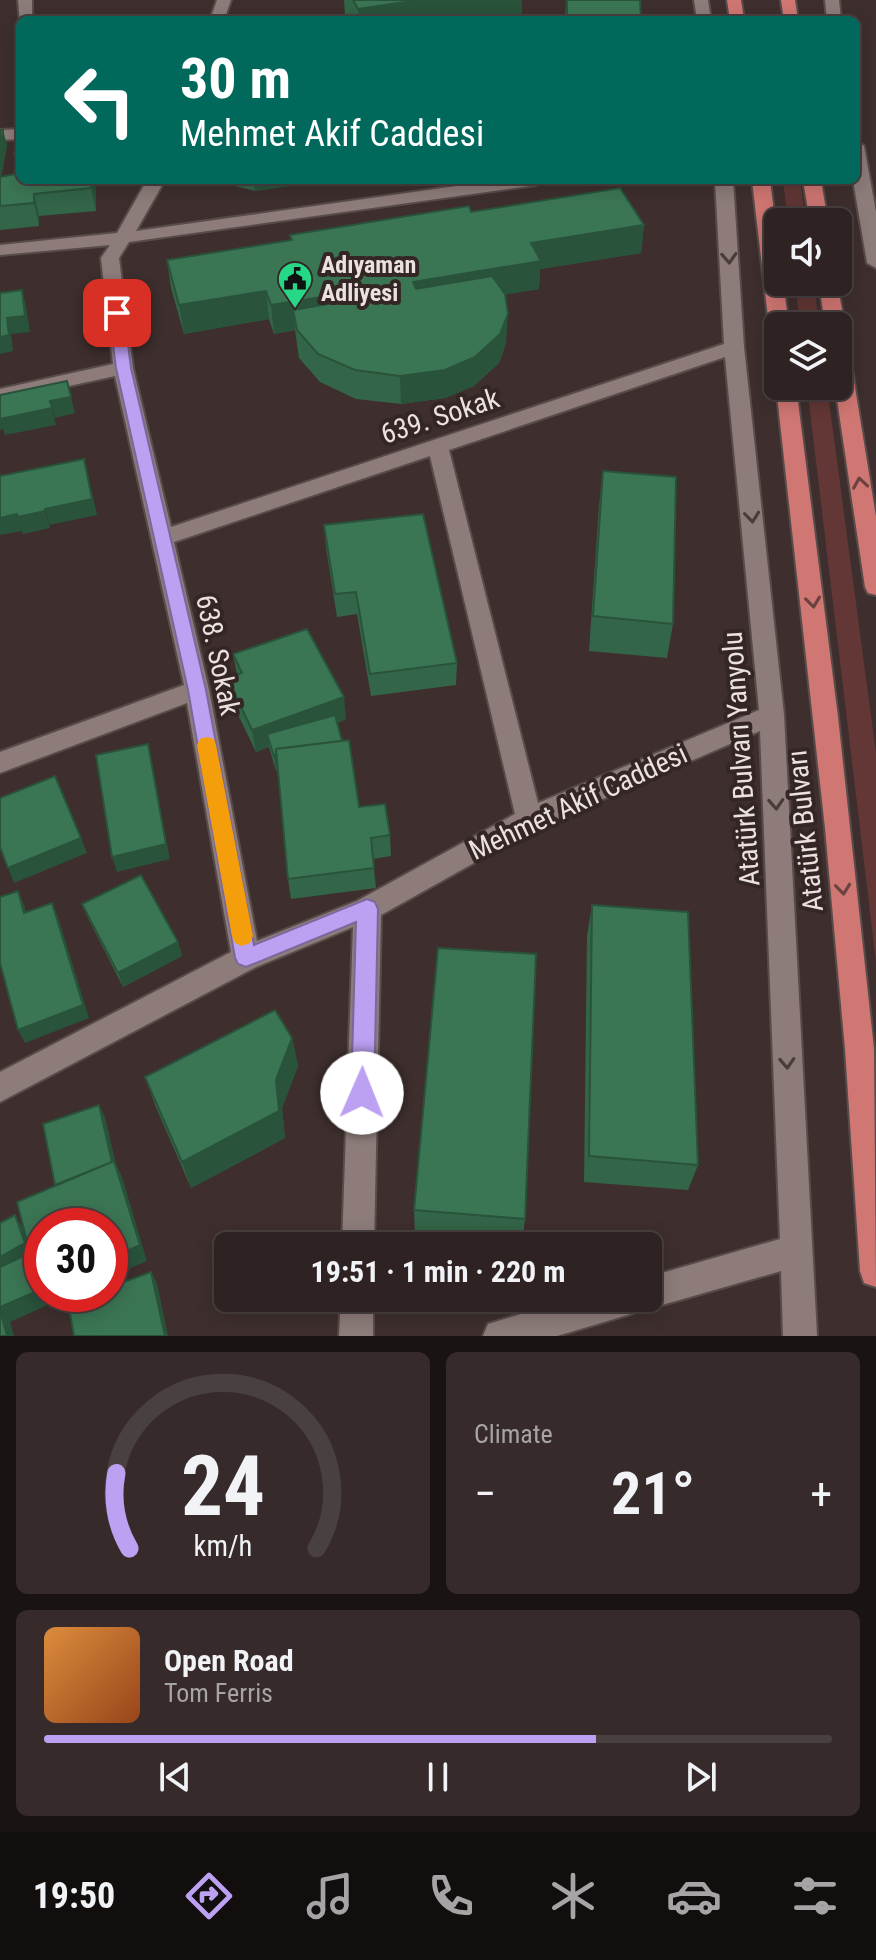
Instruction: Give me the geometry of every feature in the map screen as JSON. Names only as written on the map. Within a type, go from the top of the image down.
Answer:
[{"type":"highway","points":[[761,184],[777,312]]},
{"type":"highway","points":[[813,184],[817,208]]},
{"type":"highway","name":"Atatürk Bulvarı","points":[[788,400],[816,622],[859,1040],[876,1271]]},
{"type":"highway","points":[[847,400],[876,587]]},
{"type":"street","points":[[860,171],[876,263]]},
{"type":"street","name":"638. Sokak","points":[[154,184],[110,258],[123,368],[197,690],[246,958]]},
{"type":"street","points":[[0,250],[122,238],[507,184]]},
{"type":"street","name":"Atatürk Bulvarı Yanyolu","points":[[724,184],[734,347],[772,715],[800,1336]]},
{"type":"street","name":"639. Sokak","points":[[163,538],[734,347]]},
{"type":"street","points":[[0,395],[123,368]]},
{"type":"street","points":[[438,446],[529,819]]},
{"type":"street","points":[[0,763],[28,750],[197,690]]},
{"type":"street","name":"Mehmet Akif Caddesi","points":[[0,1088],[246,958],[367,909],[529,819],[772,715]]},
{"type":"street","points":[[358,1232],[367,909]]},
{"type":"street","points":[[662,1289],[796,1250]]},
{"type":"street","points":[[356,1336],[357,1312]]},
{"type":"street","points":[[500,1336],[583,1312]]},
{"type":"shaded area","points":[[783,184],[801,184],[804,208],[786,208]]},
{"type":"shaded area","points":[[797,296],[816,296],[817,312],[798,312]]},
{"type":"shaded area","points":[[809,400],[829,400],[876,753],[876,962]]},
{"type":"building","points":[[353,0],[419,0],[358,9]]},
{"type":"building","points":[[567,0],[640,0],[641,16],[567,16]]},
{"type":"building","points":[[16,174],[16,184],[91,184],[91,188],[34,194],[34,203],[0,206],[0,177]]},
{"type":"building","name":"Adıyaman Adliyesi","points":[[620,188],[644,225],[531,243],[541,261],[413,282],[416,289],[492,276],[505,294],[508,314],[500,334],[475,357],[445,370],[400,376],[355,370],[318,354],[297,330],[293,310],[374,296],[371,289],[271,305],[266,291],[179,305],[167,260],[292,240],[290,235],[469,206],[471,212]]},
{"type":"building","points":[[22,290],[25,316],[7,318],[9,335],[0,337],[0,293]]},
{"type":"building","points":[[67,381],[71,397],[50,401],[52,408],[0,419],[0,395]]},
{"type":"building","points":[[84,459],[92,499],[18,517],[17,514],[0,518],[0,476]]},
{"type":"building","points":[[603,471],[676,477],[673,624],[593,616]]},
{"type":"building","points":[[423,514],[457,663],[370,674],[356,592],[335,594],[324,525]]},
{"type":"building","points":[[307,629],[344,697],[252,730],[227,678],[242,673],[233,654]]},
{"type":"building","points":[[335,715],[342,741],[276,749],[274,756],[267,734]]},
{"type":"building","points":[[349,740],[359,807],[385,804],[390,835],[371,838],[374,868],[288,879],[276,749]]},
{"type":"building","points":[[148,744],[166,844],[112,857],[96,755]]},
{"type":"building","points":[[55,776],[81,838],[8,868],[0,847],[0,798]]},
{"type":"building","points":[[141,875],[178,942],[118,973],[82,904]]},
{"type":"building","points":[[18,891],[24,913],[52,903],[83,1005],[18,1030],[0,963],[0,897]]},
{"type":"building","points":[[592,905],[688,912],[698,1165],[589,1156]]},
{"type":"building","points":[[438,948],[536,954],[525,1219],[414,1210]]},
{"type":"building","points":[[275,1010],[292,1038],[276,1080],[279,1111],[182,1162],[145,1077]]},
{"type":"building","points":[[99,1105],[112,1162],[55,1185],[43,1124]]},
{"type":"building","points":[[114,1161],[140,1245],[128,1251],[128,1208],[24,1208],[24,1229],[17,1202]]},
{"type":"building","points":[[15,1215],[24,1244],[0,1257],[0,1223]]},
{"type":"building","points":[[24,1256],[24,1297],[0,1307],[0,1267]]},
{"type":"building","points":[[151,1272],[165,1336],[74,1336],[70,1312],[128,1312],[128,1280]]},
{"type":"building","points":[[0,1310],[7,1336],[0,1336]]},
{"type":"slow traffic","points":[[207,745],[242,936]]},
{"type":"place","name":"Adıyaman Adliyesi","points":[[295,310]]},
{"type":"route","points":[[117,313],[123,368],[197,690],[246,958],[367,909],[362,1093]]}]
